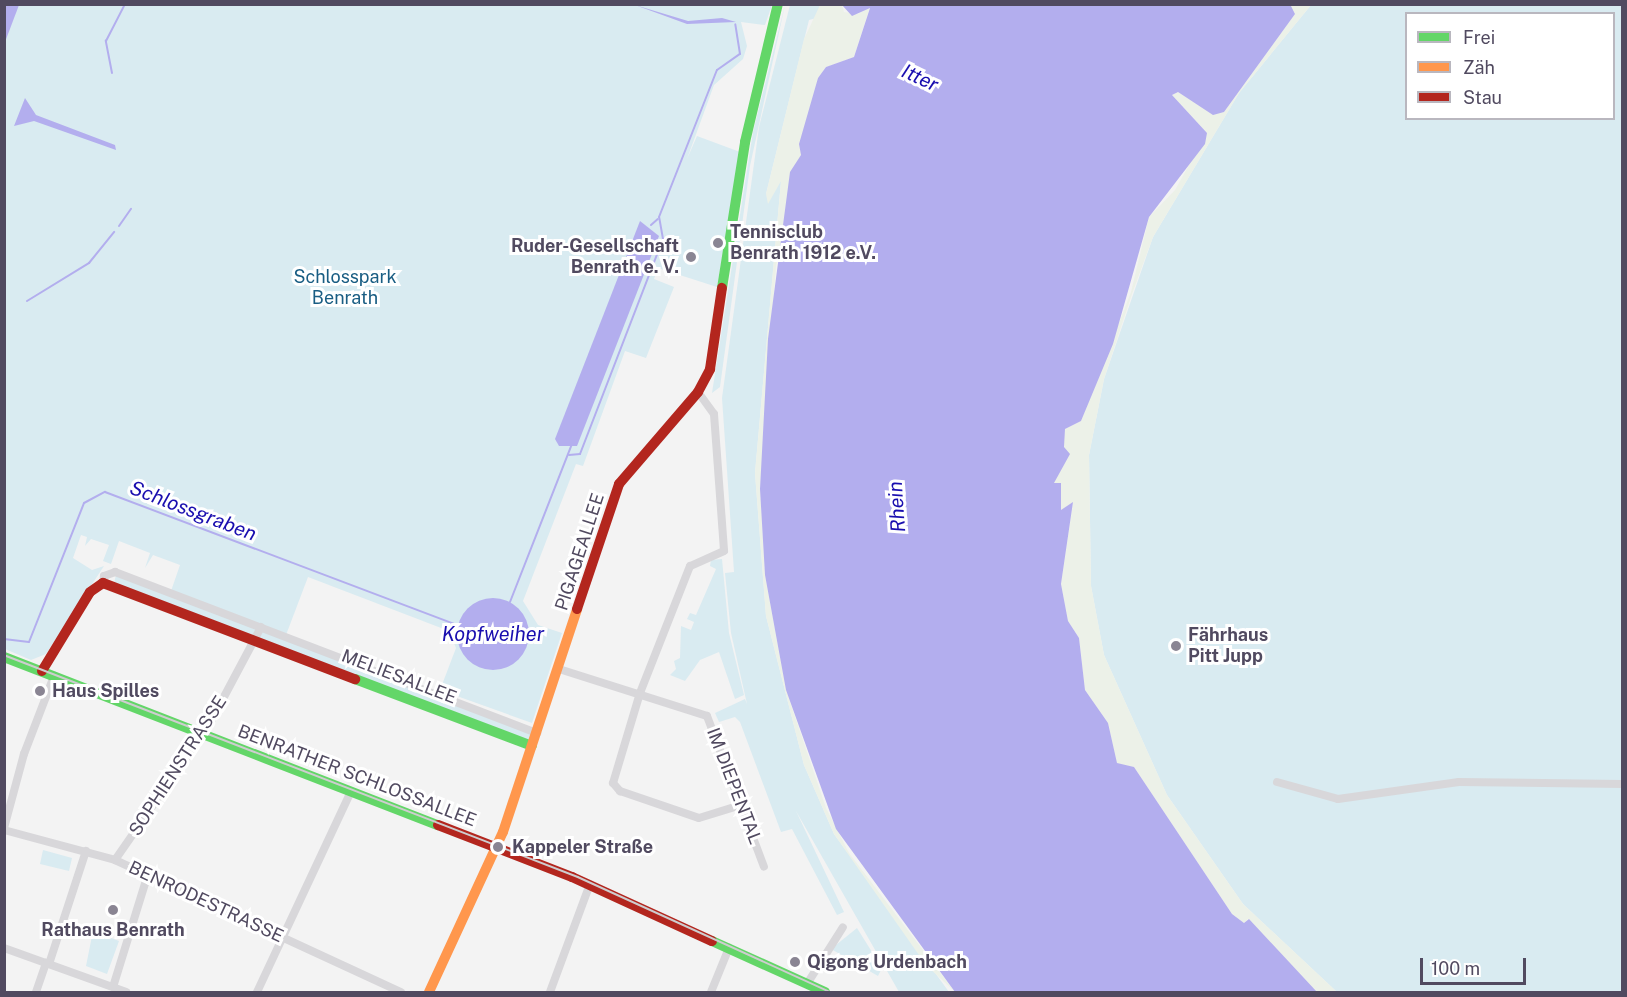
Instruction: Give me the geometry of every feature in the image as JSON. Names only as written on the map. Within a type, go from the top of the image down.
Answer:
[{"type":"street","points":[[738,806],[699,818],[614,788],[640,693],[692,562],[722,554],[714,414],[698,392],[717,339],[745,142],[778,4]]},
{"type":"street","name":"PIGAGEALLEE","points":[[497,847],[559,669],[619,484],[698,392]]},
{"type":"street","name":"MELIESALLEE","points":[[42,671],[90,592],[103,583],[104,576],[115,572],[537,733]]},
{"type":"street","name":"MELIESALLEE","points":[[103,583],[532,746]]},
{"type":"street","points":[[254,639],[261,627]]},
{"type":"street","name":"SOPHIENSTRASSE","points":[[115,860],[203,734],[254,639]]},
{"type":"street","name":"BENRATHER SCHLOSSALLEE","points":[[4,657],[590,884],[825,993]]},
{"type":"street","name":"IM DIEPENTAL","points":[[559,669],[707,716],[738,806],[764,867]]},
{"type":"street","points":[[4,829],[29,738],[54,676]]},
{"type":"street","points":[[1277,782],[1338,799],[1459,782],[1623,784]]},
{"type":"street","points":[[257,993],[280,936],[351,791]]},
{"type":"street","name":"BENRODESTRASSE","points":[[4,829],[115,860],[400,993]]},
{"type":"street","points":[[429,993],[497,847]]},
{"type":"street","points":[[36,993],[86,851]]},
{"type":"street","points":[[113,987],[148,874]]},
{"type":"street","points":[[550,993],[590,884]]},
{"type":"street","points":[[807,984],[843,927]]},
{"type":"street","points":[[4,948],[126,993]]},
{"type":"street","points":[[711,993],[729,948]]},
{"type":"green space","name":"Schlosspark Benrath","points":[[4,5],[772,5],[765,25],[741,22],[747,46],[743,59],[714,85],[687,159],[697,136],[740,152],[717,287],[658,268],[654,279],[674,287],[646,358],[625,351],[583,466],[576,464],[523,601],[538,625],[562,633],[532,723],[440,690],[456,648],[449,631],[308,577],[286,635],[171,591],[180,565],[153,555],[145,568],[150,553],[119,541],[111,564],[103,561],[109,545],[91,539],[85,546],[87,537],[81,535],[73,558],[92,570],[104,566],[46,654],[31,660],[5,649]]},
{"type":"green space","points":[[785,5],[750,166],[720,387],[712,393],[753,132]]},
{"type":"green space","points":[[790,5],[820,5],[817,18],[809,20],[766,194],[781,181],[755,473],[766,616],[804,765],[834,834],[949,992],[899,992],[796,811],[844,912],[837,915],[792,829],[781,832],[740,722],[735,717],[719,722],[715,713],[745,699],[747,704],[731,633],[725,573],[734,572],[722,398],[759,127]]},
{"type":"green space","points":[[1311,5],[1622,5],[1622,992],[1337,992],[1243,904],[1167,795],[1104,655],[1091,586],[1089,455],[1104,379],[1153,237],[1239,93]]},
{"type":"green space","points":[[722,559],[729,633],[744,695],[735,699],[719,652],[700,660],[685,681],[670,675],[676,669],[674,661],[680,658],[681,626],[691,630],[694,622],[687,619],[690,613],[696,615],[716,569],[710,566],[711,560]]},
{"type":"green space","points":[[116,575],[532,733],[530,741],[114,583]]},
{"type":"green space","points":[[43,850],[72,858],[69,871],[40,864]]},
{"type":"green space","points":[[857,928],[882,968],[878,976],[831,949]]},
{"type":"green space","points":[[93,931],[119,941],[107,974],[86,966]]},
{"type":"sand","points":[[820,5],[842,5],[844,12],[858,14],[870,7],[854,57],[826,67],[818,78],[776,266],[760,489],[765,575],[786,690],[826,808],[849,853],[955,992],[926,965],[834,834],[804,765],[766,616],[755,473],[781,181],[768,204],[766,194],[804,39]]},
{"type":"sand","points":[[1290,5],[1311,5],[1239,93],[1153,237],[1132,294],[1104,379],[1089,455],[1091,586],[1104,655],[1167,795],[1243,904],[1337,992],[1317,992],[1248,919],[1244,923],[1232,914],[1134,767],[1117,764],[1108,723],[1085,690],[1079,638],[1068,621],[1061,584],[1073,503],[1061,511],[1061,484],[1054,483],[1065,429],[1081,421],[1131,292],[1149,217],[1175,190],[1207,133],[1172,95],[1178,92],[1213,114],[1224,112],[1295,14]]},
{"type":"water","points":[[1290,4],[1295,14],[1224,112],[1213,115],[1178,92],[1172,95],[1207,133],[1205,144],[1149,217],[1113,344],[1081,421],[1065,429],[1064,447],[1070,454],[1054,483],[1061,483],[1061,510],[1073,502],[1061,584],[1068,621],[1079,638],[1085,690],[1108,723],[1117,763],[1134,767],[1232,914],[1244,923],[1249,919],[1317,992],[955,992],[836,829],[786,690],[765,575],[760,489],[768,339],[790,172],[801,155],[799,144],[818,78],[826,67],[854,57],[870,8],[852,16],[842,5]]},
{"type":"water","points":[[4,5],[19,5],[5,42]]},
{"type":"water","points":[[635,5],[688,21],[722,18],[736,22],[687,24]]},
{"type":"water","points":[[25,98],[36,115],[115,145],[116,150],[34,121],[14,126]]},
{"type":"water","points":[[640,221],[659,236],[577,446],[559,446],[555,439]]},
{"type":"water","name":"Kopfweiher","points":[[500,598],[519,608],[527,620],[529,634],[527,648],[519,660],[507,668],[486,670],[467,660],[459,648],[457,627],[467,608],[479,600]]},
{"type":"waterway","points":[[112,73],[106,41],[125,4]]},
{"type":"waterway","points":[[569,455],[580,454],[663,239],[659,217],[717,70],[740,54],[735,24]]},
{"type":"waterway","points":[[119,226],[131,209]]},
{"type":"waterway","points":[[651,225],[658,219]]},
{"type":"waterway","points":[[27,301],[89,263],[114,232]]},
{"type":"waterway","points":[[510,602],[571,446]]},
{"type":"waterway","name":"Schlossgraben","points":[[4,639],[29,642],[84,503],[105,492],[457,625]]},
{"type":"tram line","points":[[4,655],[578,877],[830,992]]},
{"type":"traffic: fast","points":[[722,288],[745,142],[778,4]]},
{"type":"traffic: fast","points":[[4,657],[438,825]]},
{"type":"traffic: fast","points":[[355,679],[532,746]]},
{"type":"traffic: fast","points":[[712,941],[825,992]]},
{"type":"traffic: slow","points":[[429,992],[503,832],[577,609]]},
{"type":"traffic: jam","points":[[577,609],[619,484],[698,392],[710,369],[722,288]]},
{"type":"traffic: jam","points":[[42,671],[90,592],[103,583],[355,679]]},
{"type":"traffic: jam","points":[[438,825],[572,877],[712,941]]},
{"type":"place","name":"Tennisclub Benrath 1912 e.V.","points":[[718,243]]},
{"type":"place","name":"Ruder-Gesellschaft Benrath e. V.","points":[[691,257]]},
{"type":"place","name":"Fährhaus Pitt Jupp","points":[[1176,646]]},
{"type":"place","name":"Haus Spilles","points":[[40,691]]},
{"type":"place","name":"Kappeler Straße","points":[[498,847]]},
{"type":"place","name":"Rathaus Benrath","points":[[113,910]]},
{"type":"place","name":"Qigong Urdenbach","points":[[795,962]]},
{"type":"water label","name":"Itter","points":[[920,78]]},
{"type":"water label","name":"Rhein","points":[[897,507]]}]
